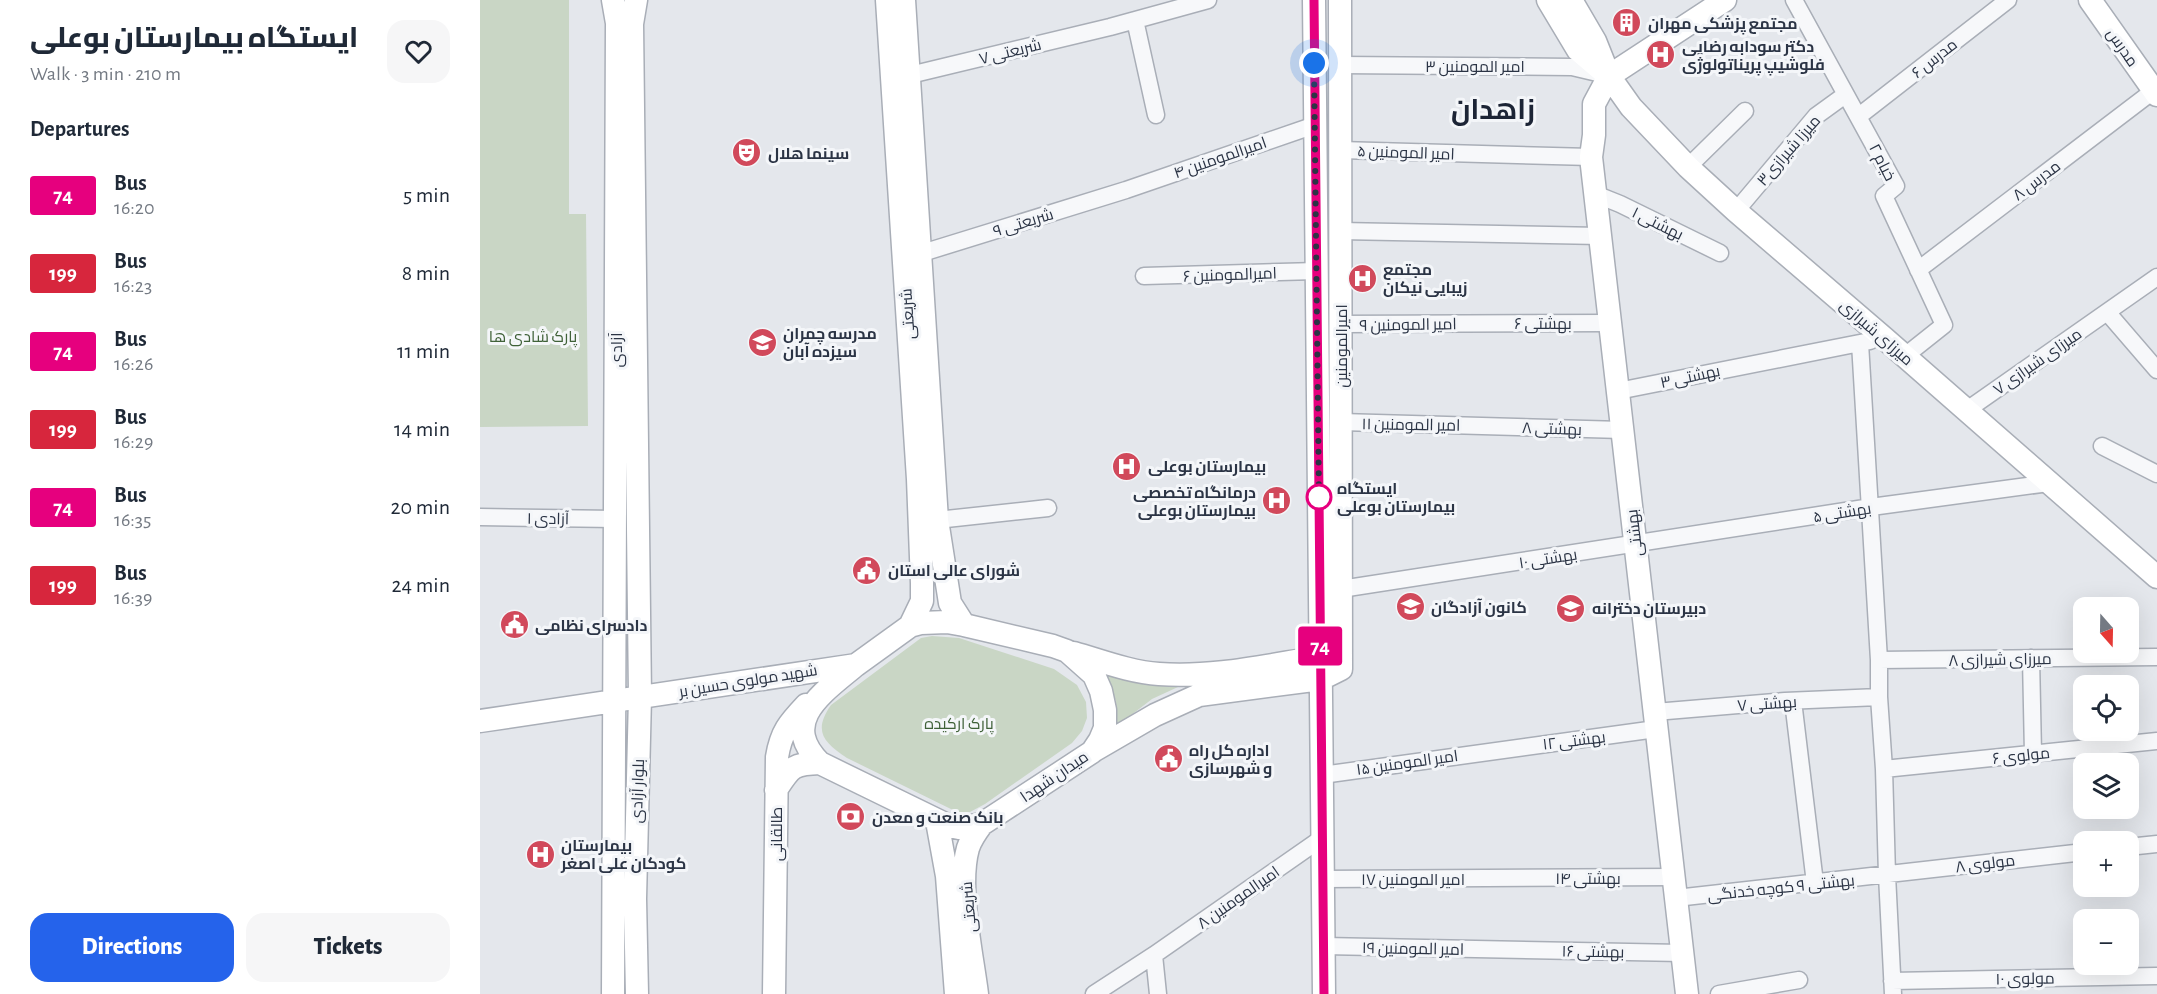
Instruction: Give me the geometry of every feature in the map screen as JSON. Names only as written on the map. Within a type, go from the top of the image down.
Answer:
[{"type":"main road","name":"آزادی","points":[[612,0],[617,23],[614,701]]},
{"type":"main road","name":"آزادی","points":[[636,0],[632,24],[640,697]]},
{"type":"main road","name":"شریعتی","points":[[887,0],[901,76],[922,583],[922,602],[910,626]]},
{"type":"main road","points":[[903,0],[901,76],[920,254],[937,520],[950,603],[964,625]]},
{"type":"main road","points":[[1314,0],[1324,994]]},
{"type":"main road","name":"امیرالمومنین","points":[[1321,668],[1341,669],[1340,0]]},
{"type":"main road","points":[[1548,0],[1578,50],[1609,76]]},
{"type":"main road","points":[[1571,0],[1595,41],[1609,76]]},
{"type":"main road","points":[[1609,76],[1725,0]]},
{"type":"main road","name":"مدرس","points":[[2090,0],[2156,91]]},
{"type":"main road","points":[[1316,261],[1323,219],[1325,46]]},
{"type":"main road","name":"بهشتی","points":[[1609,76],[1594,104],[1591,158],[1687,994]]},
{"type":"main road","name":"میرزای شیرازی","points":[[1609,76],[1631,107],[1688,167],[1736,211],[2157,577]]},
{"type":"main road","name":"میدان شهدا","points":[[934,622],[964,625],[1067,651],[1094,675],[1101,691],[1105,710],[1105,728],[1092,752],[982,824],[959,828],[937,821],[819,763],[804,742],[802,729],[807,715],[824,692],[856,665],[910,626],[934,622]]},
{"type":"main road","points":[[1067,651],[1137,671],[1159,674],[1321,668]]},
{"type":"main road","name":"شهید مولوی حسین بر","points":[[614,701],[856,665]]},
{"type":"main road","points":[[1092,752],[1155,715],[1199,695],[1321,668]]},
{"type":"main road","name":"طالقانی","points":[[774,994],[775,773],[778,750],[786,727],[806,705],[824,692]]},
{"type":"main road","name":"بلوار آزادی","points":[[637,994],[634,899],[640,697]]},
{"type":"main road","name":"بلوار آزادی","points":[[613,994],[614,701]]},
{"type":"main road","points":[[480,721],[614,701]]},
{"type":"main road","points":[[776,790],[795,765],[819,763]]},
{"type":"main road","name":"شریعتی","points":[[937,821],[966,906],[977,994]]},
{"type":"main road","name":"شریعتی","points":[[956,994],[956,875],[972,838],[982,824]]},
{"type":"street","name":"شریعتی ۷","points":[[901,76],[1110,27],[1135,20],[1171,5],[1208,0]]},
{"type":"street","name":"خیام ۲","points":[[1794,0],[1896,186],[1884,196],[1944,325],[1905,356]]},
{"type":"street","name":"مدرس ۶","points":[[1859,116],[2008,0]]},
{"type":"street","points":[[1135,20],[1156,115]]},
{"type":"street","name":"امیر المومنین ۳","points":[[1340,65],[1572,67],[1609,76]]},
{"type":"street","name":"مدرس ۸","points":[[1918,270],[2156,91]]},
{"type":"street","name":"میرزا شیرازی۳","points":[[1736,211],[1816,116],[1845,95]]},
{"type":"street","points":[[1688,167],[1745,111]]},
{"type":"street","name":"امیرالمومنین ۴","points":[[1126,190],[1315,125]]},
{"type":"street","name":"امیر المومنین ۵","points":[[1340,150],[1591,158]]},
{"type":"street","name":"شریعتی ۹","points":[[920,254],[1126,190]]},
{"type":"street","name":"بهشتی ۱","points":[[1595,194],[1720,253]]},
{"type":"street","points":[[1340,231],[1600,236]]},
{"type":"street","name":"امیرالمومنین ۶","points":[[1144,276],[1316,261]]},
{"type":"street","name":"میرزای شیرازی ۷","points":[[1967,410],[2157,277]]},
{"type":"street","points":[[2107,312],[2157,370]]},
{"type":"street","name":"امیر المومنین ۹","points":[[1340,324],[1476,323]]},
{"type":"street","name":"بهشتی ۶","points":[[1476,323],[1610,323]]},
{"type":"street","name":"بهشتی ۳","points":[[1618,391],[1884,338]]},
{"type":"street","points":[[1860,343],[1879,660],[1893,988]]},
{"type":"street","name":"امیر المومنین ۱۱","points":[[1341,422],[1481,425]]},
{"type":"street","name":"بهشتی ۸","points":[[1481,425],[1622,430]]},
{"type":"street","points":[[2102,446],[2157,474]]},
{"type":"street","name":"بهشتی ۵","points":[[1635,545],[1871,507],[2049,483]]},
{"type":"street","points":[[937,520],[1048,508]]},
{"type":"street","name":"آزادی ۱","points":[[480,517],[615,519]]},
{"type":"street","name":"بهشتی ۱۰","points":[[1341,589],[1635,545]]},
{"type":"street","name":"میرزای شیرازی ۸","points":[[1879,660],[2157,657]]},
{"type":"street","points":[[2031,658],[2033,754]]},
{"type":"street","name":"بهشتی ۷","points":[[1655,720],[1793,701],[1879,697]]},
{"type":"street","points":[[1793,701],[1815,883]]},
{"type":"street","name":"بهشتی ۱۲","points":[[1492,750],[1655,720]]},
{"type":"street","name":"مولوی ۶","points":[[1884,769],[2157,741]]},
{"type":"street","name":"امیر المومنین ۱۵","points":[[1322,775],[1492,750]]},
{"type":"street","name":"امیرالمومنین ۸","points":[[1094,994],[1155,955],[1322,838]]},
{"type":"street","points":[[2139,846],[2157,844]]},
{"type":"street","name":"مولوی ۸","points":[[1887,875],[2073,853]]},
{"type":"street","name":"بهشتی ۹ کوچه خدنگی","points":[[1675,888],[1815,883],[1887,875]]},
{"type":"street","name":"بهشتی ۱۴","points":[[1503,878],[1675,888]]},
{"type":"street","name":"امیر المومنین ۱۷","points":[[1323,879],[1503,878]]},
{"type":"street","name":"امیر المومنین ۱۹","points":[[1324,946],[1503,949]]},
{"type":"street","name":"بهشتی ۱۶","points":[[1503,949],[1682,953]]},
{"type":"street","points":[[1155,955],[1158,994]]},
{"type":"street","name":"مولوی ۱۰","points":[[1893,988],[2157,976]]},
{"type":"street","points":[[1719,994],[1799,980]]},
{"type":"green space","name":"پارک شادی ها","points":[[480,0],[569,0],[569,214],[586,214],[588,426],[480,427]]},
{"type":"green space","name":"پارک ارکیده","points":[[932,636],[959,638],[1054,669],[1077,685],[1086,702],[1087,718],[1082,731],[1072,743],[970,812],[957,812],[847,758],[832,747],[823,735],[823,722],[831,705],[921,638]]},
{"type":"green space","points":[[1101,671],[1191,681],[1152,699],[1117,726],[1116,701]]},
{"type":"bus line","name":"74","points":[[1314,0],[1324,994]]},
{"type":"place","name":"مجتمع پزشکی مهران","points":[[1627,23]]},
{"type":"place","name":"دکتر سودابه رضایی فلوشیپ پریناتولوژی","points":[[1661,55]]},
{"type":"place","name":"سینما هلال","points":[[747,153]]},
{"type":"place","name":"مجتمع زیبایی نیکان","points":[[1362,278]]},
{"type":"place","name":"مدرسه چمران سیزده آبان","points":[[762,342]]},
{"type":"place","name":"بیمارستان بوعلی","points":[[1127,466]]},
{"type":"place","name":"ایستگاه بیمارستان بوعلی","points":[[1319,497]]},
{"type":"place","name":"درمانگاه تخصصی بیمارستان بوعلی","points":[[1277,501]]},
{"type":"place","name":"شورای عالی استان","points":[[867,570]]},
{"type":"place","name":"کانون آزادگان","points":[[1410,607]]},
{"type":"place","name":"دبیرستان دخترانه","points":[[1571,608]]},
{"type":"place","name":"دادسرای نظامی","points":[[514,625]]},
{"type":"place","name":"اداره کل راه و شهرسازی","points":[[1168,759]]},
{"type":"place","name":"بانک صنعت و معدن","points":[[851,817]]},
{"type":"place","name":"بیمارستان کودکان علی اصغر","points":[[540,854]]},
{"type":"district","name":"زاهدان","points":[[1493,109]]},
{"type":"route","points":[[1314,63],[1319,497]]}]
